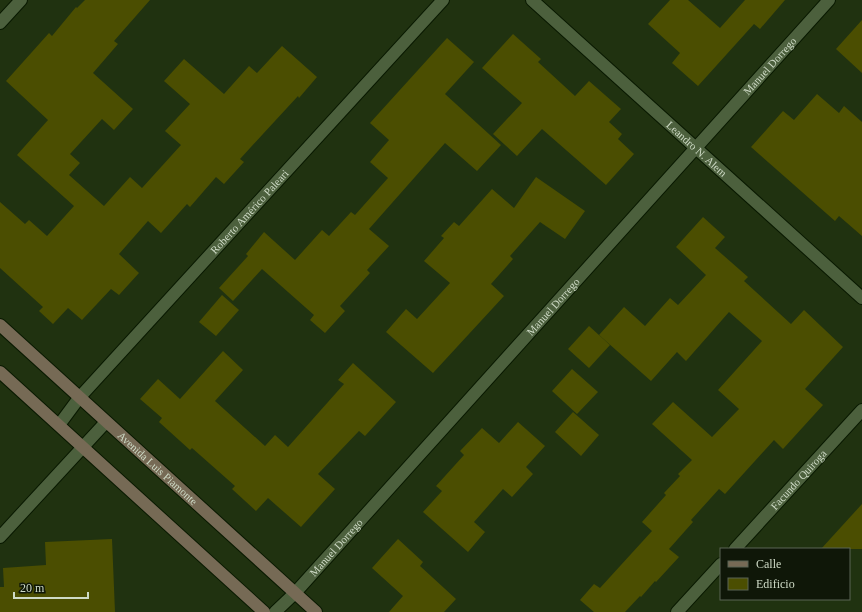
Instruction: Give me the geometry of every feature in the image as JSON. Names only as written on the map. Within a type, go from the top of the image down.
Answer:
[{"type":"street","points":[[0,23],[21,0]]},
{"type":"street","name":"Roberto Américo Paleari","points":[[59,425],[79,398],[443,0]]},
{"type":"street","name":"Leandro N. Alem","points":[[532,0],[862,298]]},
{"type":"street","name":"Manuel Dorrego","points":[[275,612],[295,593],[830,0]]},
{"type":"street","name":"Avenida Luis Piamonte","points":[[0,325],[316,612]]},
{"type":"street","points":[[0,372],[264,612]]},
{"type":"street","name":"Facundo Quiroga","points":[[736,548],[862,410]]},
{"type":"street","points":[[0,537],[106,422]]},
{"type":"street","points":[[677,612],[720,565]]},
{"type":"building","points":[[85,0],[150,0],[114,41],[118,44],[93,73],[133,109],[114,130],[102,119],[70,154],[80,163],[69,175],[104,206],[130,177],[142,188],[181,145],[165,131],[190,104],[164,81],[184,59],[224,94],[249,66],[257,73],[282,46],[317,77],[299,98],[298,96],[240,159],[244,162],[224,184],[216,177],[190,207],[187,204],[161,233],[148,221],[119,254],[139,273],[119,295],[111,289],[82,320],[68,308],[53,324],[39,311],[43,307],[0,268],[0,202],[25,224],[29,220],[47,236],[74,206],[17,155],[48,120],[6,81],[49,33],[52,36],[76,7],[77,8]]},
{"type":"building","points":[[670,0],[688,0],[720,28],[745,0],[785,0],[760,29],[754,24],[698,86],[672,63],[680,53],[648,24]]},
{"type":"building","points":[[862,20],[862,73],[836,49]]},
{"type":"building","points":[[513,34],[541,59],[538,62],[575,96],[589,81],[621,109],[609,122],[622,134],[618,139],[634,154],[606,185],[542,129],[517,156],[493,134],[522,103],[482,68]]},
{"type":"building","points":[[447,38],[474,62],[445,94],[501,145],[477,171],[445,143],[369,229],[389,246],[367,270],[370,273],[340,306],[345,311],[325,333],[310,320],[314,315],[262,269],[233,301],[219,288],[248,256],[246,254],[264,232],[295,260],[322,230],[329,236],[351,212],[355,215],[388,178],[370,162],[389,140],[370,123]]},
{"type":"building","points":[[817,94],[839,113],[844,106],[862,122],[862,236],[839,216],[835,221],[751,147],[783,111],[794,120]]},
{"type":"building","points":[[536,177],[585,211],[565,239],[540,222],[510,256],[513,259],[491,284],[504,296],[433,373],[386,332],[406,309],[417,319],[450,283],[424,261],[444,238],[441,236],[454,222],[459,226],[492,189],[514,208]]},
{"type":"building","points":[[703,217],[725,237],[715,248],[748,277],[744,281],[791,324],[804,310],[843,347],[805,389],[823,405],[783,449],[774,440],[725,494],[719,489],[691,520],[693,522],[669,549],[679,557],[625,612],[594,612],[580,600],[594,584],[600,588],[652,531],[642,522],[666,495],[664,493],[680,476],[678,474],[692,460],[652,424],[673,402],[712,437],[739,409],[718,390],[762,341],[729,312],[686,361],[677,352],[651,381],[599,335],[624,307],[645,326],[670,298],[678,305],[706,275],[676,247]]},
{"type":"building","points":[[222,295],[239,310],[216,336],[199,322]]},
{"type":"building","points":[[589,326],[610,345],[589,368],[568,349]]},
{"type":"building","points":[[223,351],[243,370],[215,401],[265,446],[275,435],[288,447],[344,384],[338,380],[353,363],[396,402],[365,436],[359,431],[318,474],[335,489],[301,527],[268,498],[256,511],[232,489],[235,486],[192,448],[190,450],[159,422],[162,418],[140,399],[158,379],[180,399]]},
{"type":"building","points":[[572,369],[598,392],[577,414],[552,391]]},
{"type":"building","points":[[573,412],[599,435],[581,456],[555,432]]},
{"type":"building","points":[[518,422],[545,446],[526,467],[533,474],[512,497],[503,489],[474,522],[485,532],[468,552],[423,512],[442,491],[436,486],[464,455],[460,451],[482,428],[499,443]]},
{"type":"building","points":[[862,504],[862,549],[822,548]]},
{"type":"building","points":[[112,539],[115,612],[0,612],[0,587],[4,587],[3,568],[46,565],[45,542]]},
{"type":"building","points":[[398,539],[423,562],[420,566],[456,599],[444,612],[389,612],[403,596],[372,568]]}]
